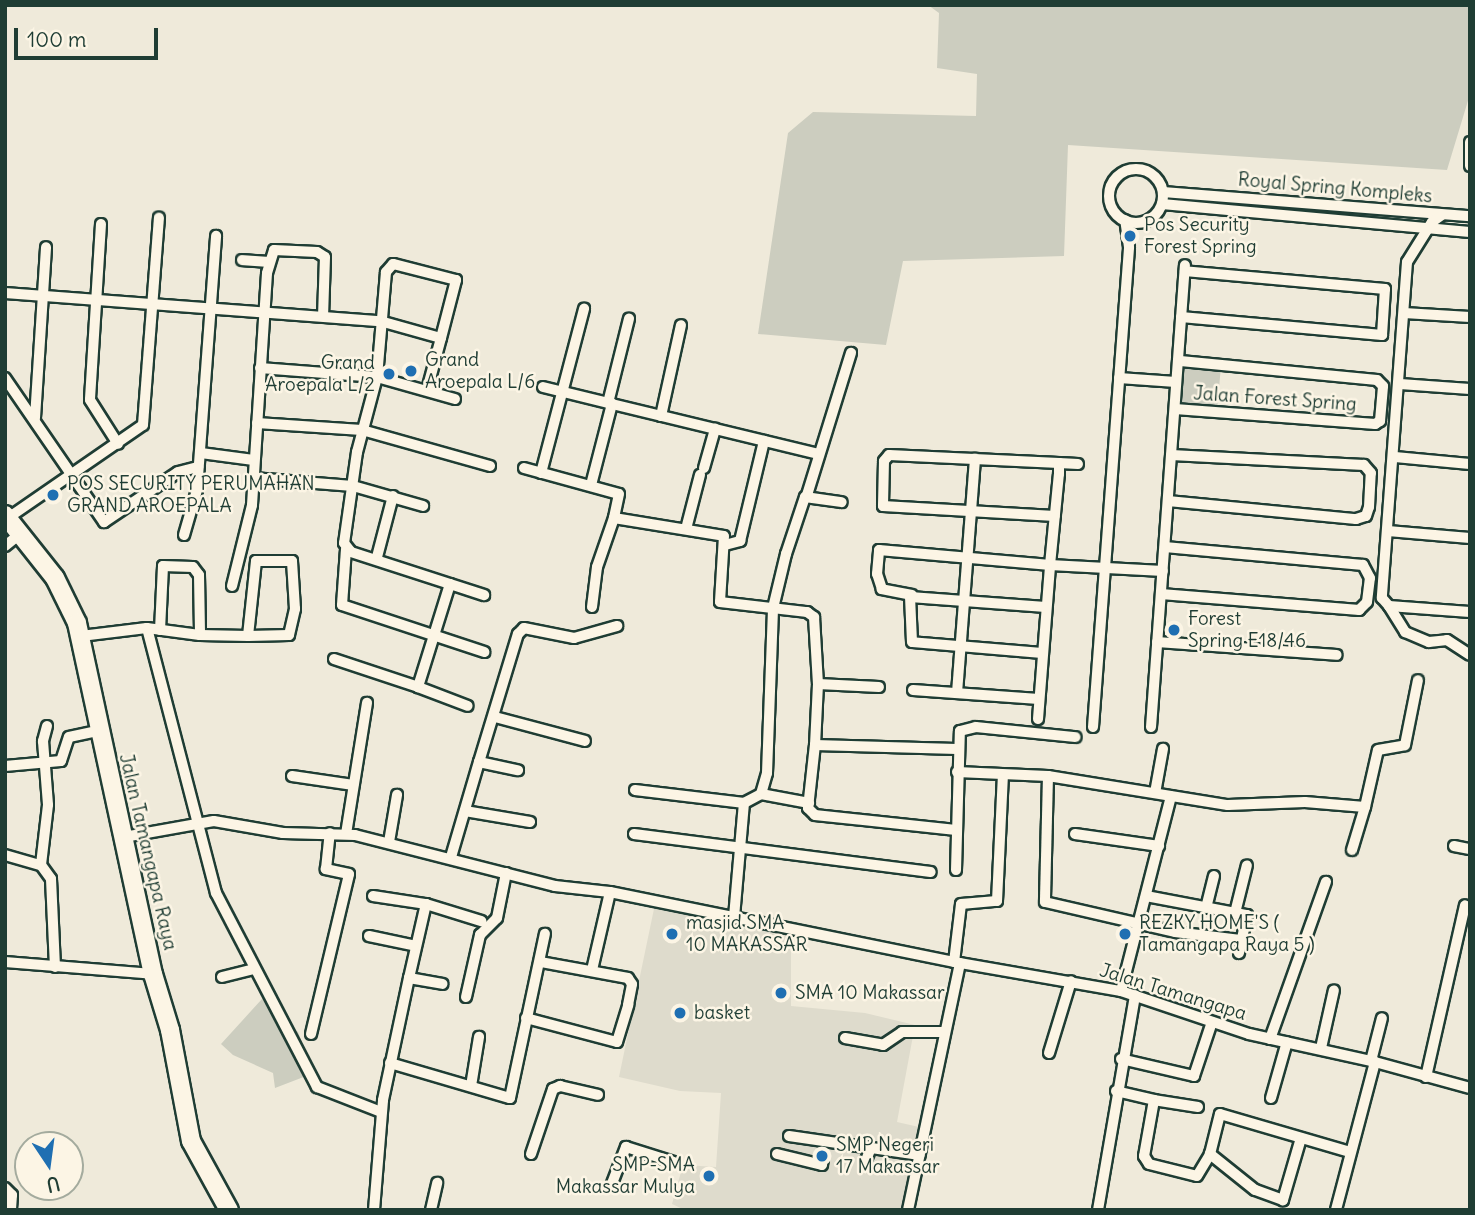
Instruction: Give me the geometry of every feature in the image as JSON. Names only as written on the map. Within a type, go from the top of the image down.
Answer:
[{"type":"main road","name":"Jalan Tamangapa Raya","points":[[6,516],[55,578],[80,636],[98,732],[153,974],[170,1030],[191,1141],[229,1210]]},
{"type":"street","points":[[1470,142],[1470,166]]},
{"type":"street","points":[[1134,169],[1150,173],[1162,198],[1152,217],[1141,222],[1125,220],[1113,209],[1110,197],[1114,182],[1122,173],[1134,169]]},
{"type":"street","name":"Royal Spring Kompleks","points":[[1162,198],[1198,194],[1470,216]]},
{"type":"street","name":"Royal Spring Kompleks","points":[[1162,198],[1199,209],[1470,232]]},
{"type":"street","points":[[1442,215],[1407,262],[1395,457],[1382,598],[1398,624],[1411,636],[1429,642],[1447,640],[1470,655]]},
{"type":"street","points":[[6,516],[138,430],[147,414],[159,218]]},
{"type":"street","points":[[1093,727],[1129,247],[1125,220]]},
{"type":"street","points":[[1129,247],[1141,222]]},
{"type":"street","points":[[101,224],[90,404],[118,444]]},
{"type":"street","points":[[184,535],[201,453],[216,236]]},
{"type":"street","points":[[36,418],[47,247]]},
{"type":"street","points":[[232,586],[252,505],[268,262],[274,250],[282,248],[322,254],[327,269],[323,316]]},
{"type":"street","points":[[242,260],[268,262]]},
{"type":"street","points":[[427,390],[456,280],[396,263],[386,272],[377,377],[362,430],[344,543],[346,549],[342,605],[386,613],[433,637],[484,652]]},
{"type":"street","name":"Jalan Forest Spring","points":[[1151,727],[1165,547],[1176,382],[1178,361],[1181,317],[1185,268],[1385,289],[1382,335],[1181,317]]},
{"type":"street","points":[[5,293],[380,321],[440,338]]},
{"type":"street","points":[[541,473],[584,309]]},
{"type":"street","points":[[1404,313],[1470,317]]},
{"type":"street","points":[[591,485],[629,319]]},
{"type":"street","points":[[661,416],[681,325]]},
{"type":"street","points":[[761,794],[767,773],[773,608],[851,353]]},
{"type":"street","name":"Jalan Forest Spring","points":[[1175,409],[1375,424],[1380,421],[1383,386],[1377,380],[1178,361]]},
{"type":"street","points":[[260,368],[377,377],[455,399]]},
{"type":"street","points":[[5,377],[36,418],[104,522],[178,472],[198,467]]},
{"type":"street","name":"Jalan Forest Spring","points":[[1119,378],[1176,382]]},
{"type":"street","points":[[1400,384],[1470,390]]},
{"type":"street","points":[[543,387],[818,454]]},
{"type":"street","points":[[257,423],[362,430],[490,466]]},
{"type":"street","points":[[685,529],[715,429]]},
{"type":"street","points":[[725,545],[740,541],[764,441]]},
{"type":"street","points":[[201,453],[254,460]]},
{"type":"street","points":[[1055,516],[971,509],[883,506],[884,461],[889,455],[1077,464]]},
{"type":"street","points":[[1168,501],[1356,519],[1366,516],[1368,508],[1370,473],[1364,465],[1171,455]]},
{"type":"street","points":[[1395,457],[1470,464]]},
{"type":"street","points":[[957,693],[975,459]]},
{"type":"street","points":[[1038,719],[1059,463]]},
{"type":"street","points":[[524,468],[619,494],[614,518],[597,567],[592,607]]},
{"type":"street","points":[[253,478],[353,485],[422,506]]},
{"type":"street","points":[[807,495],[842,502]]},
{"type":"street","points":[[377,557],[393,496]]},
{"type":"street","points":[[614,518],[719,533],[725,545],[720,602],[813,615],[818,684],[809,812],[815,815],[956,830]]},
{"type":"street","points":[[1388,531],[1470,538]]},
{"type":"street","points":[[5,547],[21,533]]},
{"type":"street","points":[[1161,594],[1359,610],[1367,602],[1370,578],[1363,565],[1165,547]]},
{"type":"street","points":[[346,549],[377,557],[484,595]]},
{"type":"street","points":[[1046,607],[912,595],[882,589],[877,574],[879,550],[1050,565],[1163,571]]},
{"type":"street","points":[[80,636],[147,628],[200,635],[248,636],[289,635],[293,631],[292,561],[256,561],[248,636]]},
{"type":"street","points":[[160,630],[163,566],[193,567],[199,575],[200,635]]},
{"type":"street","points":[[418,687],[450,584]]},
{"type":"street","points":[[912,595],[912,642],[1042,653]]},
{"type":"street","points":[[1389,606],[1470,612]]},
{"type":"street","points":[[451,857],[518,634],[524,628],[574,638],[617,626]]},
{"type":"street","points":[[147,628],[216,893],[253,969],[317,1087],[381,1112]]},
{"type":"street","points":[[1157,642],[1337,655]]},
{"type":"street","points":[[334,659],[468,706]]},
{"type":"street","points":[[1352,850],[1378,750],[1405,745],[1418,680]]},
{"type":"street","points":[[818,684],[879,687]]},
{"type":"street","points":[[913,690],[1039,699]]},
{"type":"street","points":[[346,834],[367,703]]},
{"type":"street","points":[[495,717],[585,741]]},
{"type":"street","points":[[41,865],[48,805],[45,762],[47,726]]},
{"type":"street","points":[[956,870],[957,749],[960,731],[967,727],[1075,737]]},
{"type":"street","points":[[5,766],[18,768],[65,756],[69,737],[98,732]]},
{"type":"street","points":[[815,745],[957,749]]},
{"type":"street","points":[[1155,793],[1164,749]]},
{"type":"street","points":[[479,762],[518,770]]},
{"type":"street","points":[[957,772],[1048,776],[1228,805],[1306,802],[1365,807]]},
{"type":"street","points":[[908,1210],[957,963],[961,904],[998,901],[1003,775]]},
{"type":"street","points":[[292,776],[353,785]]},
{"type":"street","points":[[1048,776],[1043,899],[1141,924],[1241,940]]},
{"type":"street","points":[[635,790],[744,803],[761,794],[809,803]]},
{"type":"street","points":[[389,842],[397,795]]},
{"type":"street","points":[[1121,991],[1141,924],[1171,796]]},
{"type":"street","points":[[734,917],[744,803]]},
{"type":"street","points":[[465,811],[530,822]]},
{"type":"street","name":"Jalan Tamangapa","points":[[124,837],[196,823],[228,821],[282,832],[346,834],[389,842],[555,886],[610,892],[957,963],[1121,991],[1212,1023],[1270,1039],[1321,1048],[1470,1088]]},
{"type":"street","points":[[311,1034],[349,874],[326,869],[330,833]]},
{"type":"street","points":[[634,834],[931,872]]},
{"type":"street","points":[[1074,834],[1159,846]]},
{"type":"street","points":[[1454,846],[1470,849]]},
{"type":"street","points":[[5,855],[41,865],[51,879],[55,967]]},
{"type":"street","points":[[1235,913],[1247,865]]},
{"type":"street","points":[[466,996],[480,935],[497,918],[506,873]]},
{"type":"street","points":[[1206,908],[1214,876]]},
{"type":"street","points":[[1270,1039],[1326,882]]},
{"type":"street","points":[[592,970],[610,892]]},
{"type":"street","points":[[373,896],[426,904],[481,921]]},
{"type":"street","points":[[1146,896],[1235,913],[1248,918],[1239,953]]},
{"type":"street","points":[[373,1210],[381,1112],[426,904]]},
{"type":"street","points":[[1426,1077],[1465,905]]},
{"type":"street","points":[[390,1063],[471,1086],[496,1096],[512,1095],[545,934]]},
{"type":"street","points":[[369,936],[416,946]]},
{"type":"street","points":[[5,962],[153,974]]},
{"type":"street","points":[[526,1018],[617,1042],[631,980],[592,970],[541,962]]},
{"type":"street","points":[[222,977],[253,969]]},
{"type":"street","points":[[409,978],[442,984]]},
{"type":"street","points":[[1049,1053],[1071,981]]},
{"type":"street","points":[[1321,1048],[1335,990]]},
{"type":"street","points":[[1098,1210],[1121,1059],[1135,995]]},
{"type":"street","points":[[1336,1210],[1382,1018]]},
{"type":"street","points":[[1121,1059],[1194,1076],[1212,1023]]},
{"type":"street","points":[[845,1038],[883,1045],[902,1032],[945,1032]]},
{"type":"street","points":[[471,1086],[479,1037]]},
{"type":"street","points":[[1271,1098],[1287,1042]]},
{"type":"street","points":[[531,1154],[553,1089],[560,1086],[598,1095]]},
{"type":"street","points":[[1116,1091],[1198,1107]]},
{"type":"street","points":[[1154,1100],[1143,1151],[1146,1162],[1197,1176],[1203,1172],[1210,1154],[1220,1114],[1350,1152]]},
{"type":"street","points":[[789,1136],[920,1155]]},
{"type":"street","points":[[1210,1154],[1255,1189],[1283,1200],[1301,1138]]},
{"type":"street","points":[[611,1186],[626,1147],[674,1162]]},
{"type":"street","points":[[864,1165],[871,1148]]},
{"type":"street","points":[[777,1154],[822,1165],[823,1158]]},
{"type":"street","points":[[431,1210],[437,1183]]},
{"type":"street","points":[[5,1188],[12,1195],[11,1210]]},
{"type":"shaded area","points":[[928,5],[1470,5],[1470,94],[1447,170],[1068,145],[1064,256],[903,261],[886,345],[758,334],[788,133],[813,112],[976,116],[977,74],[937,68],[939,13]]},
{"type":"shaded area","points":[[1183,364],[1221,367],[1217,408],[1179,405]]},
{"type":"shaded area","points":[[655,904],[791,931],[791,1006],[865,1013],[915,1025],[897,1122],[919,1127],[906,1210],[685,1210],[672,1204],[683,1165],[716,1167],[721,1093],[680,1091],[619,1077]]},
{"type":"shaded area","points":[[262,999],[298,1032],[314,1073],[275,1088],[273,1073],[233,1055],[221,1044]]},
{"type":"place","name":"Pos Security Forest Spring","points":[[1130,236]]},
{"type":"place","name":"Grand Aroepala L/6","points":[[411,371]]},
{"type":"place","name":"Grand Aroepala L/2","points":[[389,374]]},
{"type":"place","name":"POS SECURITY PERUMAHAN GRAND AROEPALA","points":[[53,495]]},
{"type":"place","name":"Forest Spring E18/46","points":[[1174,630]]},
{"type":"place","name":"masjid SMA 10 MAKASSAR","points":[[672,934]]},
{"type":"place","name":"REZKY HOME'S ( Tamangapa Raya 5 )","points":[[1125,934]]},
{"type":"place","name":"SMA 10 Makassar","points":[[781,993]]},
{"type":"place","name":"basket","points":[[680,1013]]},
{"type":"place","name":"SMP Negeri 17 Makassar","points":[[822,1156]]},
{"type":"place","name":"SMP-SMA Makassar Mulya","points":[[709,1176]]}]
